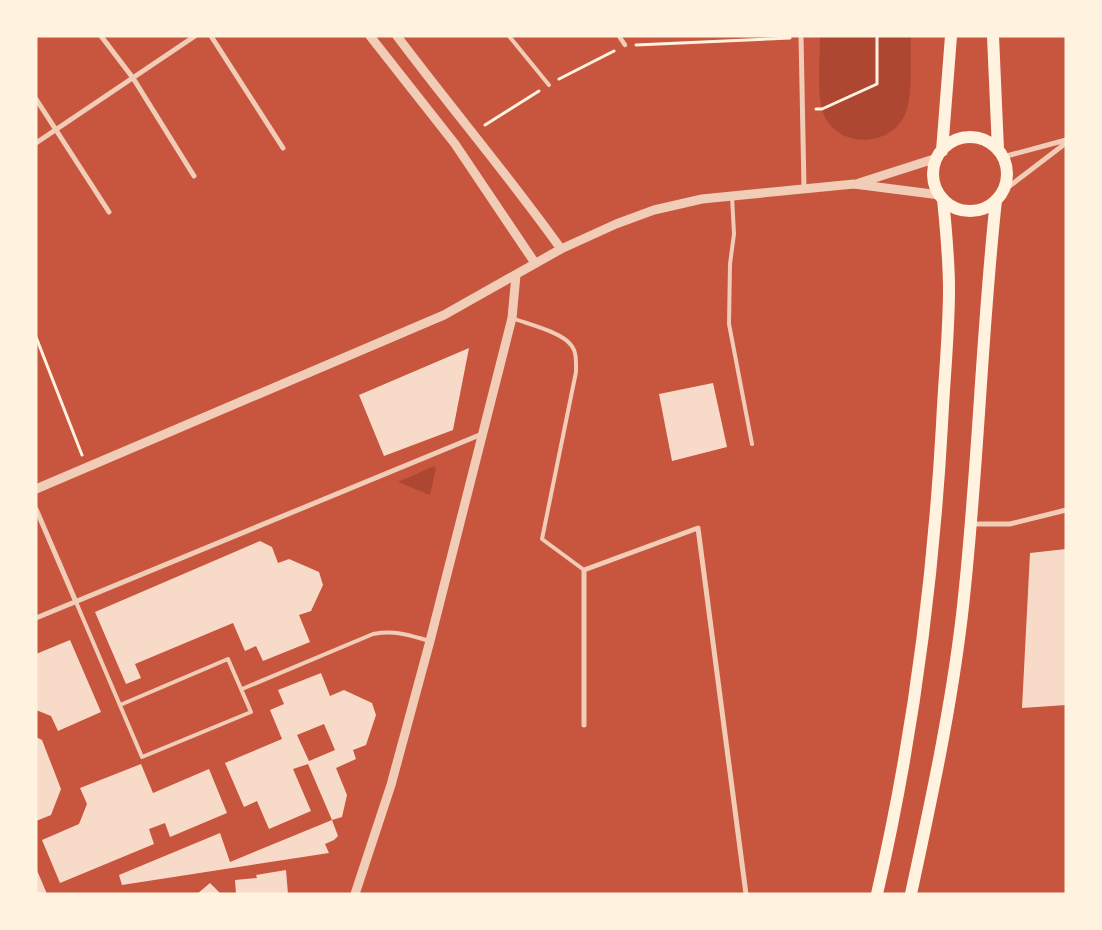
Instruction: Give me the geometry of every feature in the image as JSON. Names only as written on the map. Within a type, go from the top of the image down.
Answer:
[{"type":"main road","points":[[877,894],[888,847],[914,707],[926,617],[937,509],[949,291],[948,244],[942,197],[934,177],[934,167],[940,154],[951,36]]},
{"type":"main road","points":[[911,894],[948,716],[962,615],[971,524],[987,289],[1000,196],[1007,174],[1001,153],[993,36]]},
{"type":"main road","points":[[940,154],[952,142],[964,138],[977,138],[989,142],[1001,153]]},
{"type":"main road","points":[[942,197],[952,206],[964,210],[976,210],[987,207],[1000,196]]},
{"type":"street","points":[[101,36],[133,78],[194,176]]},
{"type":"street","points":[[36,143],[195,36]]},
{"type":"street","points":[[211,36],[282,148]]},
{"type":"street","points":[[370,36],[454,144],[535,263]]},
{"type":"street","points":[[397,36],[530,205],[561,249]]},
{"type":"street","points":[[620,36],[624,45]]},
{"type":"street","points":[[801,37],[804,188]]},
{"type":"street","points":[[36,99],[109,212]]},
{"type":"street","points":[[1001,153],[1066,142]]},
{"type":"street","points":[[1000,196],[1066,142]]},
{"type":"street","points":[[854,184],[940,154]]},
{"type":"street","points":[[36,489],[444,314],[561,249],[616,224],[654,210],[702,199],[854,184],[942,197]]},
{"type":"street","points":[[356,894],[390,785],[430,641],[512,318],[516,275]]},
{"type":"street","points":[[36,618],[483,433]]},
{"type":"street","points":[[36,509],[76,602]]},
{"type":"street","points":[[971,524],[1010,524],[1066,510]]},
{"type":"street","points":[[584,725],[584,570],[698,528],[746,894]]},
{"type":"lane","points":[[509,36],[549,85]]},
{"type":"lane","points":[[732,196],[734,234],[730,264],[729,324],[752,444]]},
{"type":"lane","points":[[512,318],[563,337],[572,345],[575,355],[576,372],[542,540],[584,570]]},
{"type":"lane","points":[[76,602],[142,757],[251,712],[228,659],[120,704]]},
{"type":"lane","points":[[242,690],[373,634],[389,631],[430,641]]},
{"type":"path","points":[[802,110],[822,109],[877,84],[877,36]]},
{"type":"path","points":[[472,133],[549,85],[624,45],[801,37]]},
{"type":"path","points":[[36,337],[87,467]]},
{"type":"shaded area","points":[[820,36],[911,36],[908,104],[899,124],[888,133],[876,138],[863,140],[849,138],[837,132],[828,122],[820,101]]},
{"type":"shaded area","points":[[434,466],[436,468],[430,495],[398,482]]},
{"type":"building","points":[[469,348],[453,430],[384,456],[359,395]]},
{"type":"building","points":[[713,383],[727,447],[672,461],[659,394]]},
{"type":"building","points":[[260,541],[272,547],[278,563],[289,559],[319,572],[323,585],[311,611],[299,615],[310,642],[263,661],[256,646],[245,651],[233,623],[135,664],[141,678],[126,684],[95,612]]},
{"type":"building","points":[[1066,549],[1066,705],[1022,708],[1030,553]]},
{"type":"building","points":[[70,640],[101,712],[58,731],[51,716],[36,710],[36,654]]},
{"type":"building","points":[[321,673],[330,696],[344,690],[372,703],[376,715],[366,745],[353,750],[356,759],[336,768],[347,795],[342,817],[332,820],[308,764],[293,769],[311,811],[269,829],[257,801],[244,807],[225,763],[282,739],[270,710],[284,704],[278,690]],"holes":[[[324,724],[335,750],[309,761],[297,735]]]},
{"type":"building","points":[[36,737],[42,740],[61,789],[51,815],[36,821]]},
{"type":"building","points":[[141,764],[153,793],[209,769],[227,813],[170,837],[165,823],[149,829],[154,844],[60,883],[42,840],[79,824],[87,804],[80,788]]},
{"type":"building","points":[[332,820],[338,836],[325,844],[329,853],[122,885],[119,875],[220,833],[230,862]]},
{"type":"building","points":[[36,868],[47,894],[36,894]]},
{"type":"building","points":[[286,870],[288,894],[236,894],[235,880],[257,878],[256,875]]},
{"type":"building","points":[[210,883],[221,894],[197,894]]}]
